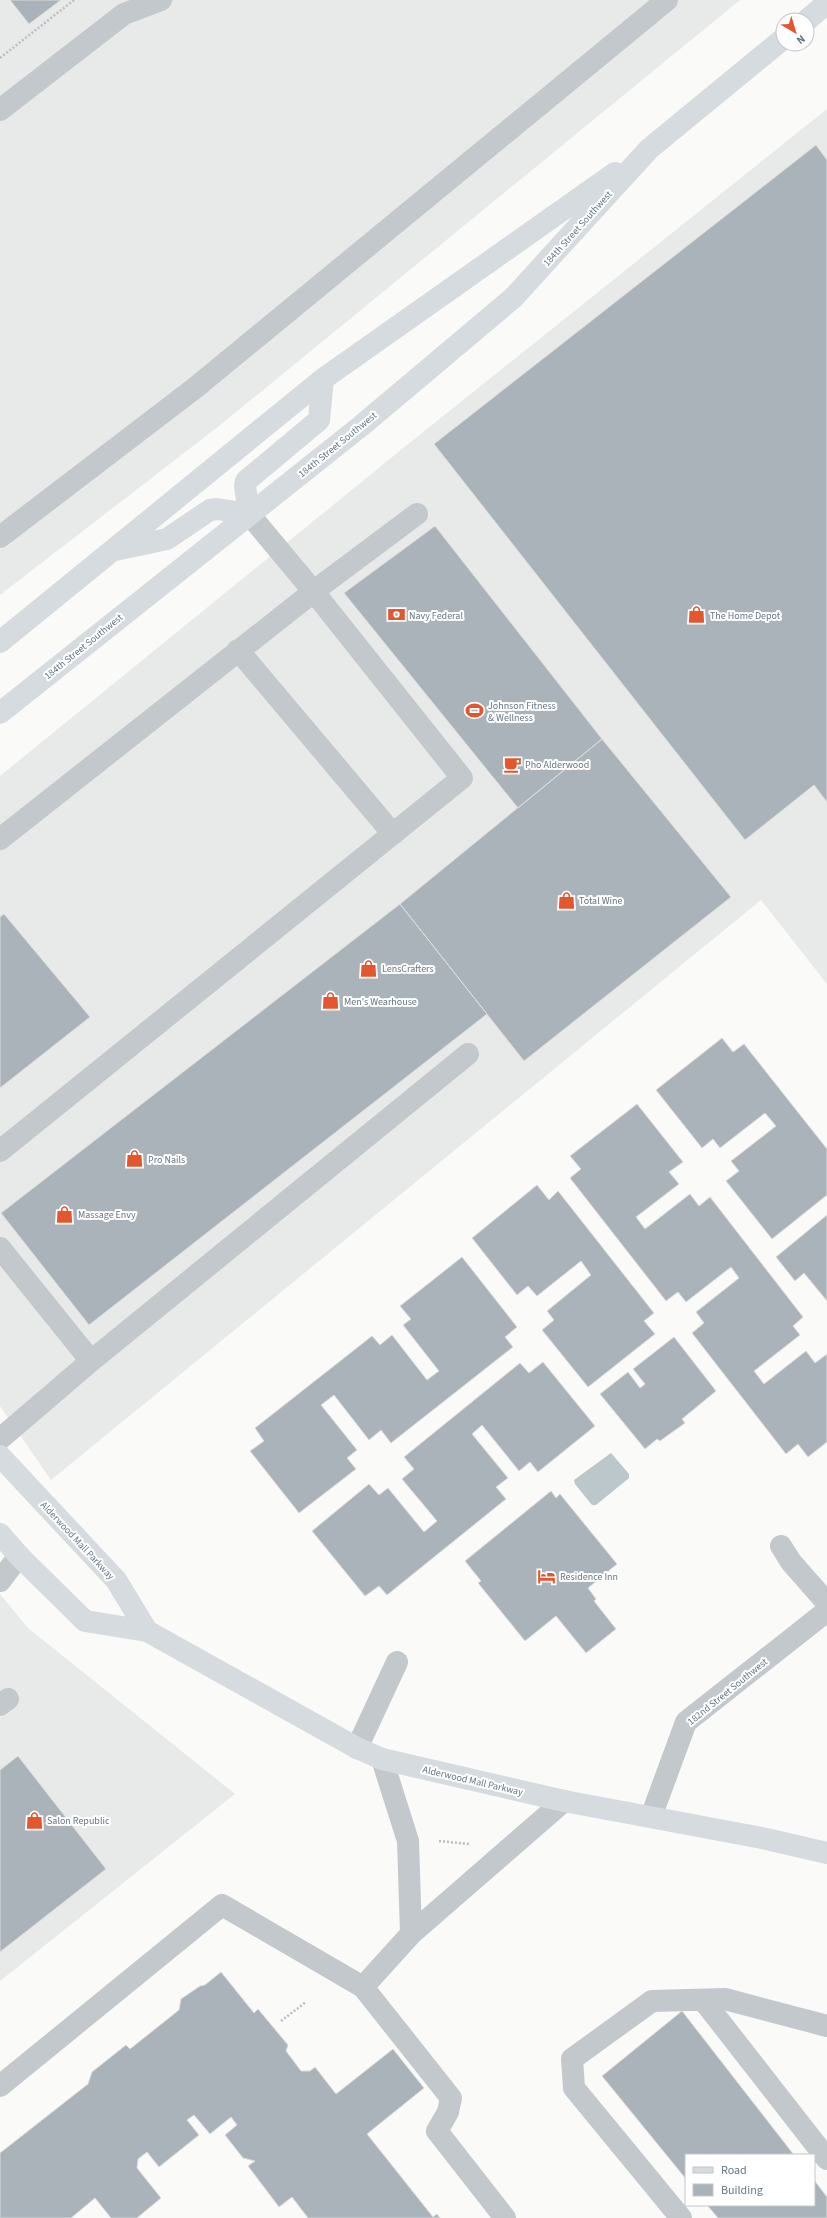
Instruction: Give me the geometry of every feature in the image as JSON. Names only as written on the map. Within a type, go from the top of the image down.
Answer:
[{"type":"main road","points":[[815,13],[827,3]]},
{"type":"main road","name":"184th Street Southwest","points":[[0,642],[323,380],[649,149],[775,46]]},
{"type":"main road","name":"184th Street Southwest","points":[[0,713],[361,426],[513,298],[649,149]]},
{"type":"main road","points":[[115,550],[167,539],[210,510],[217,509],[249,514],[245,486],[246,481],[318,420],[323,380]]},
{"type":"main road","name":"Alderwood Mall Parkway","points":[[0,1456],[116,1580],[147,1631]]},
{"type":"main road","name":"Alderwood Mall Parkway","points":[[0,1534],[19,1556],[85,1621],[147,1631],[356,1748],[382,1759],[564,1801],[762,1838],[827,1853]]},
{"type":"street","points":[[0,110],[124,14],[161,0]]},
{"type":"street","points":[[0,537],[195,388],[667,0]]},
{"type":"street","points":[[0,1151],[462,778],[314,592],[249,514]]},
{"type":"street","points":[[0,840],[238,650],[417,514]]},
{"type":"street","points":[[238,650],[393,834]]},
{"type":"street","points":[[0,1439],[91,1361],[468,1054]]},
{"type":"street","points":[[0,1248],[91,1361]]},
{"type":"street","points":[[782,1546],[791,1562],[827,1603]]},
{"type":"street","points":[[0,1581],[19,1556]]},
{"type":"street","name":"182nd Street Southwest","points":[[651,1817],[686,1722],[827,1611]]},
{"type":"street","points":[[356,1748],[397,1662]]},
{"type":"street","points":[[382,1759],[408,1841],[411,1934]]},
{"type":"street","points":[[363,1987],[411,1934],[564,1801]]},
{"type":"street","points":[[0,2086],[222,1905],[363,1987],[451,2098],[448,2112],[437,2131],[505,2218]]},
{"type":"street","points":[[681,2218],[574,2088],[572,2060],[652,2001],[725,1999],[827,2026]]},
{"type":"street","points":[[703,2000],[827,2159]]},
{"type":"path","points":[[0,58],[74,0]]},
{"type":"path","points":[[436,1840],[471,1844]]},
{"type":"path","points":[[281,2021],[306,2002]]},
{"type":"shaded area","points":[[0,0],[740,0],[219,426],[0,595]]},
{"type":"shaded area","points":[[827,109],[827,984],[761,900],[51,1480],[0,1406],[0,776],[407,445]]},
{"type":"shaded area","points":[[611,1453],[629,1474],[629,1478],[596,1505],[592,1505],[575,1484],[574,1480]]},
{"type":"shaded area","points":[[0,1594],[28,1628],[235,1794],[0,1981]]},
{"type":"building","points":[[10,0],[61,0],[29,24]]},
{"type":"building","name":"The Home Depot","points":[[816,145],[827,160],[827,802],[814,785],[745,840],[434,444]]},
{"type":"building","points":[[435,526],[602,739],[518,808],[344,593]]},
{"type":"building","name":"Total Wine","points":[[602,739],[731,897],[524,1061],[400,904]]},
{"type":"building","points":[[400,904],[487,1014],[89,1325],[1,1213]]},
{"type":"building","points":[[4,914],[90,1017],[0,1088],[0,917]]},
{"type":"building","points":[[722,1038],[733,1052],[744,1044],[827,1149],[827,1195],[772,1239],[726,1181],[739,1171],[731,1161],[776,1126],[765,1113],[720,1148],[713,1139],[702,1148],[656,1090]]},
{"type":"building","points":[[637,1104],[683,1162],[669,1172],[679,1184],[636,1217],[645,1229],[690,1194],[699,1206],[710,1197],[803,1317],[793,1326],[800,1335],[754,1371],[764,1384],[806,1351],[815,1363],[827,1354],[827,1442],[808,1457],[798,1444],[786,1454],[692,1333],[704,1323],[696,1312],[739,1278],[731,1267],[686,1302],[678,1292],[666,1301],[570,1178],[581,1169],[570,1156]]},
{"type":"building","points":[[537,1185],[549,1200],[558,1191],[654,1313],[644,1321],[655,1334],[588,1387],[542,1330],[554,1320],[547,1311],[591,1275],[581,1261],[537,1296],[528,1286],[517,1295],[472,1238]]},
{"type":"building","points":[[827,1215],[827,1301],[804,1273],[795,1281],[776,1257]]},
{"type":"building","points":[[462,1257],[517,1327],[505,1337],[513,1347],[391,1443],[381,1430],[369,1440],[334,1395],[321,1405],[357,1450],[347,1458],[356,1469],[299,1513],[250,1451],[264,1441],[255,1428],[372,1336],[380,1345],[392,1335],[427,1380],[439,1371],[403,1325],[411,1319],[400,1306]]},
{"type":"building","points":[[674,1337],[716,1391],[682,1419],[685,1423],[660,1441],[657,1439],[645,1449],[600,1394],[628,1372],[640,1388],[645,1384],[633,1369]]},
{"type":"building","points":[[543,1362],[595,1426],[538,1472],[530,1462],[519,1471],[482,1425],[472,1434],[508,1478],[496,1487],[506,1499],[387,1595],[379,1586],[365,1596],[312,1531],[369,1484],[379,1495],[388,1488],[424,1532],[437,1521],[402,1479],[414,1469],[404,1457],[520,1363],[529,1373]]},
{"type":"building","points":[[551,1491],[556,1498],[560,1494],[617,1564],[588,1588],[596,1599],[594,1601],[616,1629],[586,1653],[556,1616],[525,1641],[478,1583],[481,1581],[465,1561]]},
{"type":"building","name":"Salon Republic","points":[[18,1756],[106,1869],[0,1952],[0,1770]]},
{"type":"building","points":[[221,1972],[254,2013],[258,2009],[288,2045],[286,2051],[301,2071],[310,2071],[315,2067],[336,2094],[393,2049],[424,2088],[367,2134],[433,2217],[437,2214],[440,2218],[308,2218],[292,2197],[279,2207],[248,2166],[255,2161],[243,2158],[225,2135],[237,2125],[231,2117],[210,2134],[194,2115],[187,2120],[199,2135],[159,2167],[147,2152],[138,2159],[137,2168],[161,2198],[137,2218],[111,2218],[95,2198],[71,2218],[0,2218],[0,2153],[88,2084],[92,2072],[126,2045],[130,2049],[179,2010],[181,1999],[200,1986],[205,1985]]},
{"type":"building","points":[[682,2011],[793,2154],[685,2154],[685,2178],[602,2076]]},
{"type":"building","points":[[815,2181],[827,2197],[827,2218],[718,2218],[708,2206],[815,2206]]},
{"type":"place","name":"Navy Federal","points":[[396,615]]},
{"type":"place","name":"The Home Depot","points":[[697,615]]},
{"type":"place","name":"Johnson Fitness & Wellness","points":[[475,711]]},
{"type":"place","name":"Pho Alderwood","points":[[512,764]]},
{"type":"place","name":"Total Wine","points":[[566,900]]},
{"type":"place","name":"LensCrafters","points":[[369,968]]},
{"type":"place","name":"Men's Wearhouse","points":[[331,1001]]},
{"type":"place","name":"Pro Nails","points":[[135,1159]]},
{"type":"place","name":"Massage Envy","points":[[65,1214]]},
{"type":"place","name":"Residence Inn","points":[[547,1576]]},
{"type":"place","name":"Salon Republic","points":[[34,1820]]}]
